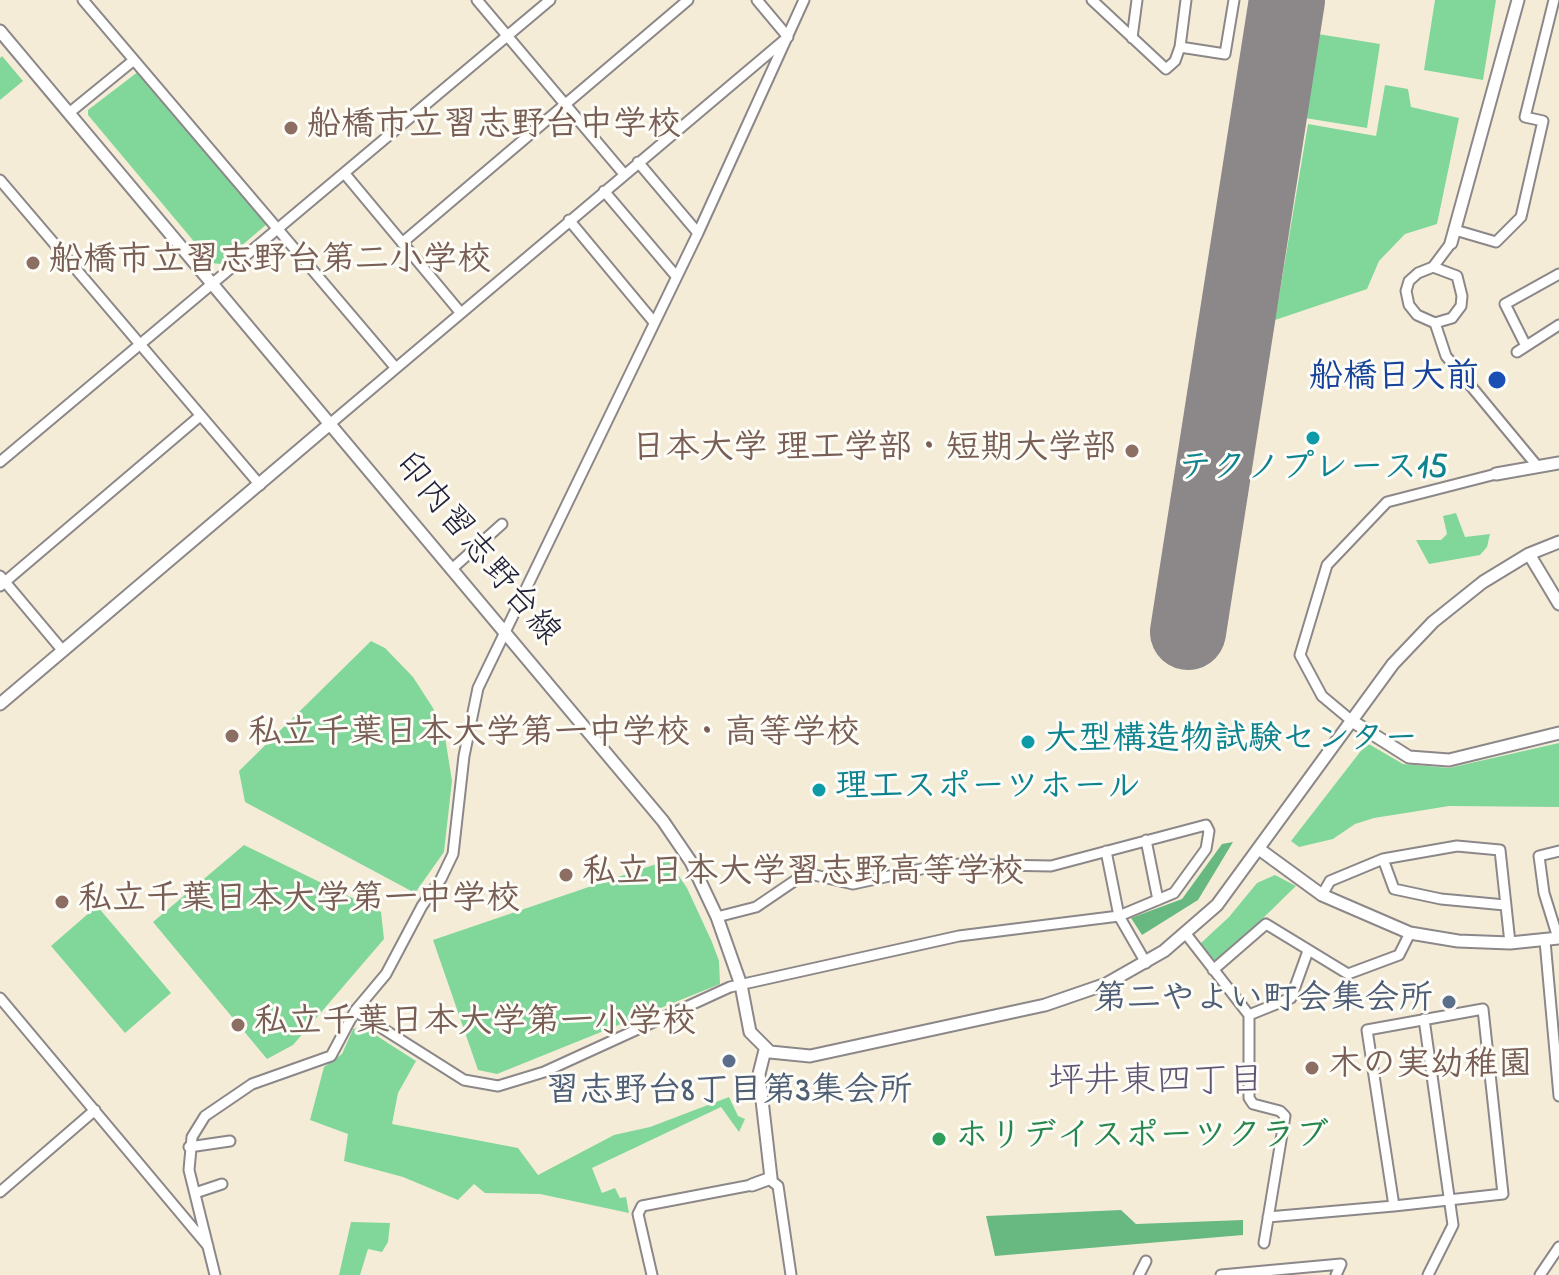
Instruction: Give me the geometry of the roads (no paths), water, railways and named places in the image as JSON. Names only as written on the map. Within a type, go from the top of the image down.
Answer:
[{"type":"street","points":[[83,0],[395,367]]},
{"type":"street","points":[[477,0],[624,174]]},
{"type":"street","points":[[0,462],[550,0]]},
{"type":"street","points":[[402,243],[688,0]]},
{"type":"street","points":[[757,0],[788,37]]},
{"type":"street","points":[[215,1275],[189,1170],[189,1147],[205,1116],[229,1098],[271,1075],[331,1056],[355,1011],[386,974],[453,854],[464,756],[478,688],[698,233],[804,0]]},
{"type":"street","points":[[1092,0],[1166,69],[1175,61],[1180,47],[1186,0]]},
{"type":"street","points":[[1132,38],[1137,0]]},
{"type":"street","points":[[1180,47],[1225,54],[1234,0]]},
{"type":"street","points":[[1448,270],[1451,243],[1518,0]]},
{"type":"street","points":[[1455,230],[1496,242],[1521,217],[1543,121],[1525,117],[1554,0]]},
{"type":"street","name":"印内習志野台線","points":[[0,31],[663,821],[691,862],[717,917],[741,985],[750,1032],[765,1050]]},
{"type":"street","points":[[0,704],[788,37]]},
{"type":"street","points":[[69,113],[134,60]]},
{"type":"street","points":[[638,162],[698,233]]},
{"type":"street","points":[[345,174],[460,312]]},
{"type":"street","points":[[0,180],[260,485]]},
{"type":"street","points":[[604,191],[676,276]]},
{"type":"street","points":[[569,220],[653,321]]},
{"type":"street","points":[[1433,267],[1448,270],[1457,276],[1461,286],[1461,306],[1452,318],[1435,323],[1425,322],[1417,315],[1409,305],[1406,291],[1418,273],[1433,267],[1451,243]]},
{"type":"street","points":[[1525,344],[1505,304],[1559,274]]},
{"type":"street","points":[[1435,323],[1446,356],[1538,467]]},
{"type":"street","points":[[1517,352],[1525,344],[1559,325]]},
{"type":"street","points":[[63,651],[2,581],[200,416]]},
{"type":"street","points":[[1559,463],[1404,494],[1387,502],[1327,565],[1300,655],[1322,696],[1352,721],[1409,757],[1449,760],[1559,733]]},
{"type":"street","points":[[453,568],[502,524]]},
{"type":"street","points":[[791,1275],[778,1186],[770,1175],[759,1074],[765,1050],[787,1057],[810,1056],[1045,1005],[1106,984],[1146,963],[1186,934],[1217,905],[1393,664],[1433,622],[1463,597],[1529,554],[1559,542]]},
{"type":"street","points":[[1529,554],[1559,604]]},
{"type":"street","points":[[355,1011],[464,1080],[498,1086],[544,1072],[741,985],[959,936],[1119,916],[1174,893],[1206,849],[1209,831],[1206,825],[1051,866],[944,864],[853,884],[806,873],[756,907],[717,917]]},
{"type":"street","points":[[1146,840],[1158,900]]},
{"type":"street","points":[[1322,895],[1330,881],[1383,859],[1457,846],[1500,850],[1510,943]]},
{"type":"street","points":[[1259,849],[1322,895],[1410,933],[1458,941],[1510,943],[1558,938],[1544,893],[1539,856],[1559,851]]},
{"type":"street","points":[[1106,851],[1119,916],[1146,963]]},
{"type":"street","points":[[1383,859],[1394,889],[1441,899],[1505,905]]},
{"type":"street","points":[[1213,970],[1266,924],[1348,974],[1399,955],[1410,933]]},
{"type":"street","points":[[1186,934],[1249,1015],[1249,1098],[1253,1104],[1280,1111],[1285,1116],[1264,1243]]},
{"type":"street","points":[[1545,941],[1555,994],[1559,1096]]},
{"type":"street","points":[[1249,1015],[1291,998],[1308,951]]},
{"type":"street","points":[[0,998],[211,1250]]},
{"type":"street","points":[[1268,1217],[1394,1206],[1503,1194],[1483,1009],[1367,1030],[1394,1206]]},
{"type":"street","points":[[1424,1019],[1453,1225],[1428,1275]]},
{"type":"street","points":[[0,1192],[95,1110]]},
{"type":"street","points":[[189,1147],[230,1141]]},
{"type":"street","points":[[652,1275],[638,1214],[642,1206],[752,1185],[770,1175]]},
{"type":"street","points":[[195,1193],[222,1184]]},
{"type":"street","points":[[1540,1275],[1559,1247]]},
{"type":"street","points":[[1139,1275],[1146,1261]]},
{"type":"street","points":[[1221,1275],[1260,1274],[1341,1264],[1336,1275]]},
{"type":"place","name":"船橋市立習志野台中学校","points":[[291,128]]},
{"type":"place","name":"船橋市立習志野台第二小学校","points":[[33,263]]},
{"type":"place","name":"船橋日大前","points":[[1497,380]]},
{"type":"place","name":"テクノプレース15","points":[[1313,438]]},
{"type":"place","name":"日本大学 理工学部・短期大学部","points":[[1132,451]]},
{"type":"place","name":"私立千葉日本大学第一中学校・高等学校","points":[[232,736]]},
{"type":"place","name":"大型構造物試験センター","points":[[1028,742]]},
{"type":"place","name":"理工スポーツホール","points":[[819,790]]},
{"type":"place","name":"私立日本大学習志野高等学校","points":[[566,875]]},
{"type":"place","name":"私立千葉日本大学第一中学校","points":[[62,902]]},
{"type":"place","name":"第二やよい町会集会所","points":[[1449,1002]]},
{"type":"place","name":"私立千葉日本大学第一小学校","points":[[238,1025]]},
{"type":"place","name":"習志野台8丁目第3集会所","points":[[729,1061]]},
{"type":"place","name":"木の実幼稚園","points":[[1312,1068]]},
{"type":"place","name":"ホリデイスポーツクラブ","points":[[939,1139]]},
{"type":"district","name":"坪井東四丁目","points":[[1156,1085]]}]
